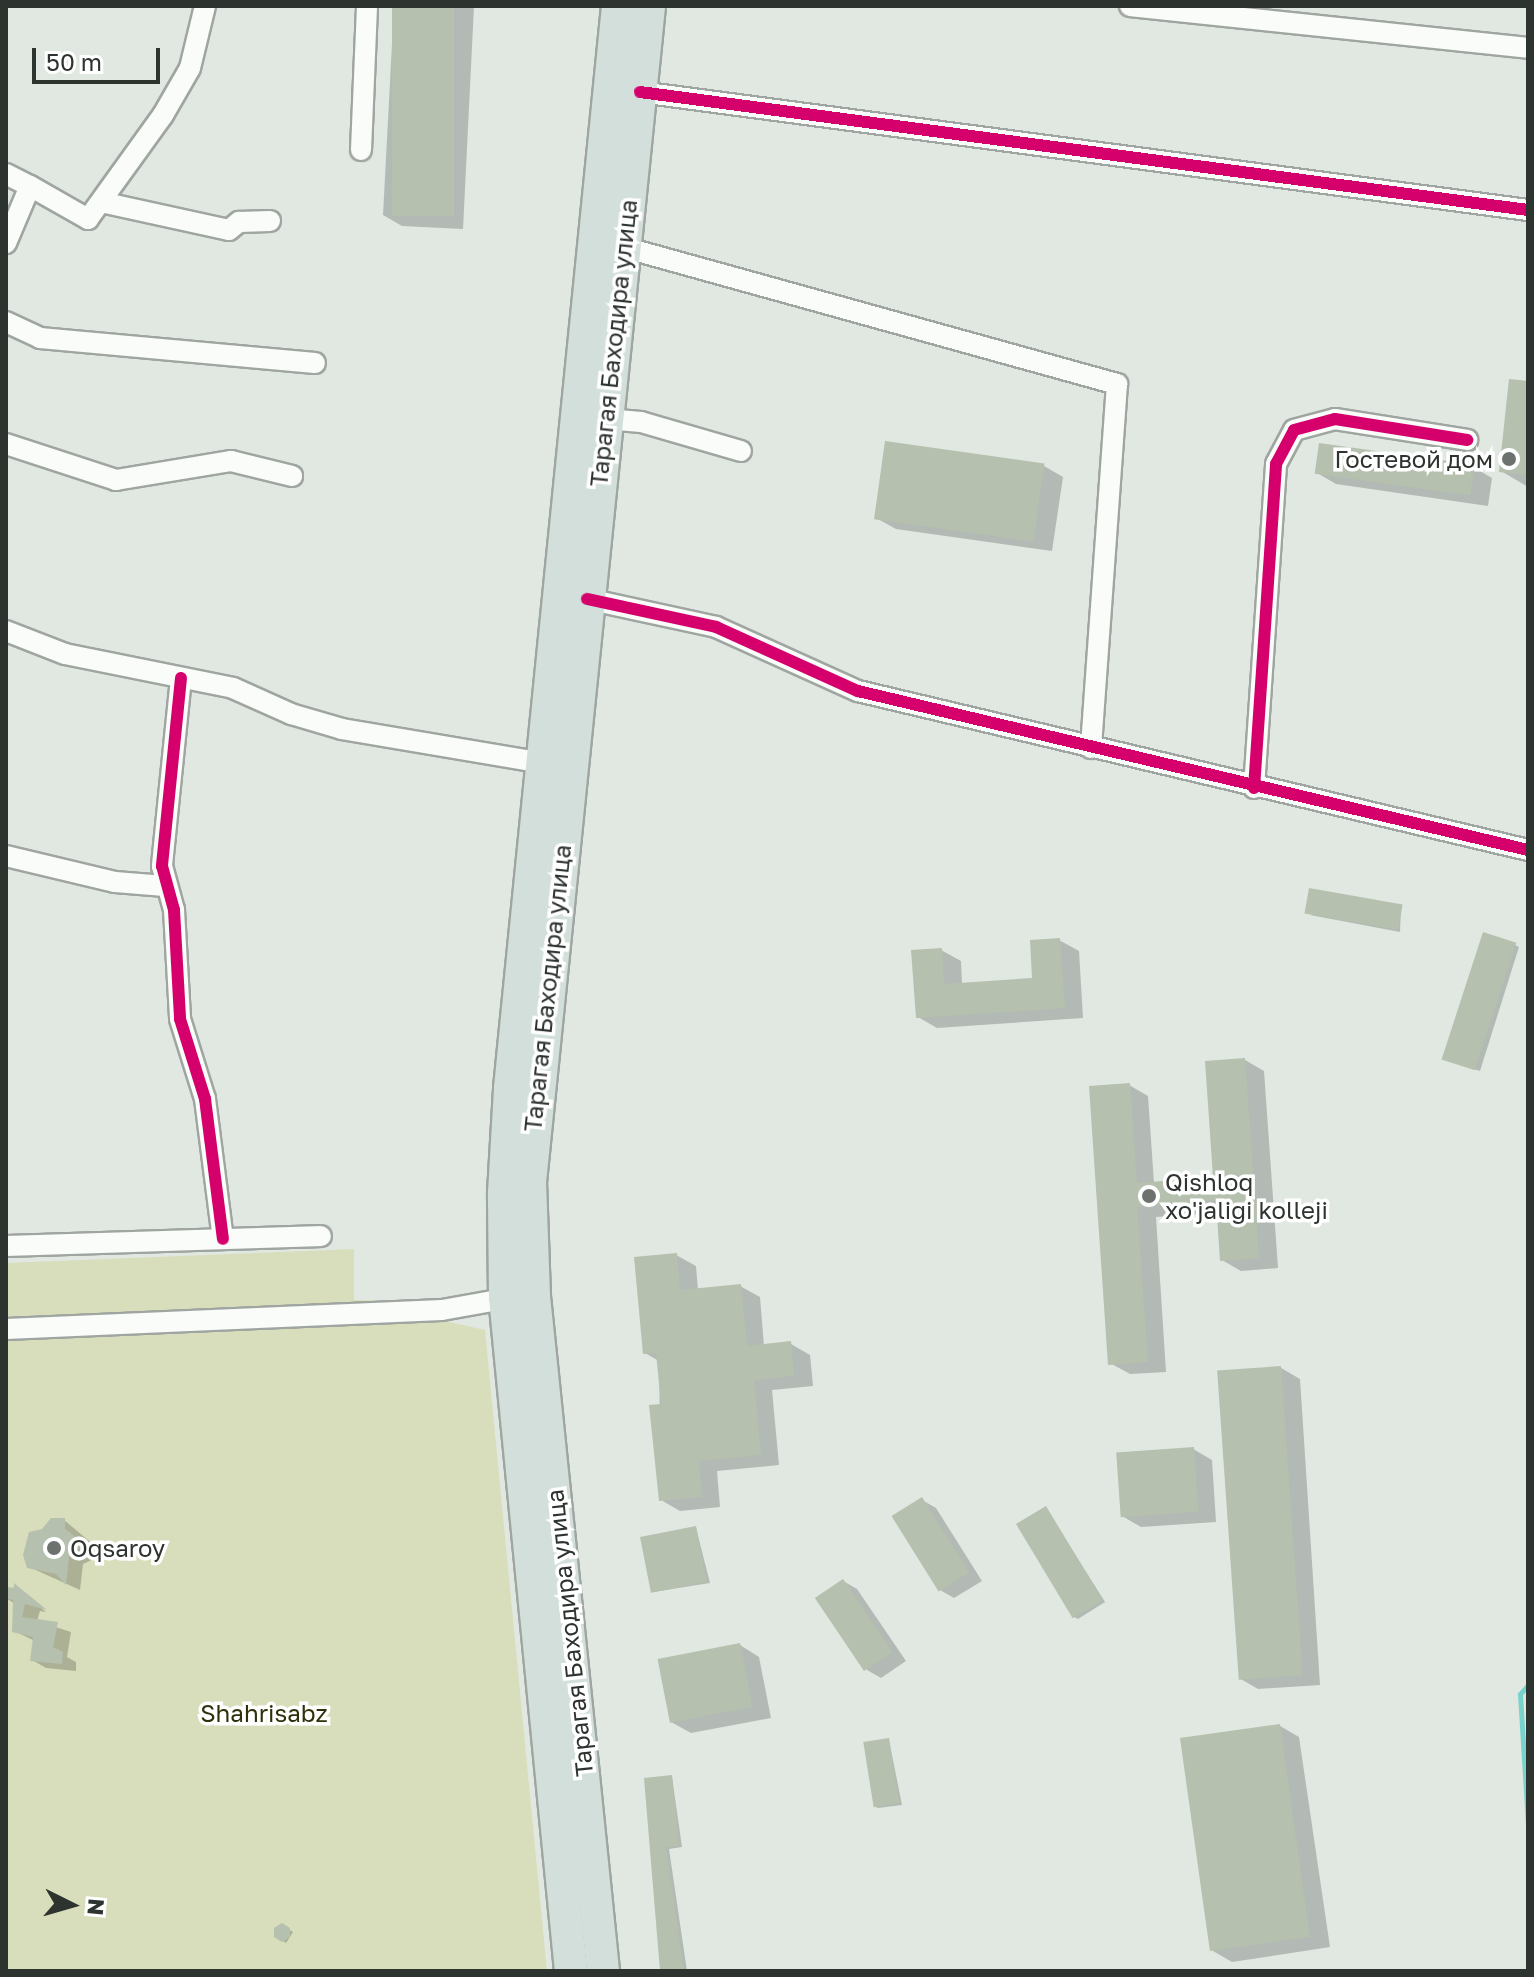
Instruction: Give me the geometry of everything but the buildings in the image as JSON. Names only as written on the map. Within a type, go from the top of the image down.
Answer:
[{"type":"main road","name":"Тарагая Баходира улица","points":[[571,1971],[520,1297],[510,1088],[618,6]]},
{"type":"main road","name":"Тарагая Баходира улица","points":[[603,1971],[520,1297],[535,1095],[649,6]]},
{"type":"street","points":[[6,174],[88,219],[163,115],[190,68],[205,6]]},
{"type":"street","points":[[361,150],[367,6]]},
{"type":"street","points":[[1130,6],[1528,48]]},
{"type":"street","points":[[640,92],[1528,210]]},
{"type":"street","points":[[6,243],[30,186]]},
{"type":"street","points":[[101,202],[229,230],[239,222],[270,221]]},
{"type":"street","points":[[623,247],[1117,384],[1091,748]]},
{"type":"street","points":[[6,322],[40,338],[315,363]]},
{"type":"street","points":[[606,419],[641,422],[741,451]]},
{"type":"street","points":[[1254,788],[1276,464],[1294,430],[1335,419],[1467,440]]},
{"type":"street","points":[[6,444],[116,480],[231,461],[292,476]]},
{"type":"street","points":[[587,599],[716,627],[858,691],[1254,788],[1528,850]]},
{"type":"street","points":[[6,631],[65,654],[233,688],[291,714],[342,729],[543,763]]},
{"type":"street","points":[[181,678],[162,866],[174,910],[180,1019],[205,1099],[223,1239]]},
{"type":"street","points":[[6,856],[115,882],[165,886]]},
{"type":"street","points":[[6,1246],[321,1236]]},
{"type":"street","points":[[6,1329],[442,1310],[520,1297]]},
{"type":"green space","name":"Shahrisabz","points":[[354,1249],[354,1300],[449,1301],[449,1322],[485,1330],[547,1971],[6,1971],[6,1263]]},
{"type":"waterway","points":[[1528,1685],[1520,1694],[1528,1823]]},
{"type":"cycle path","points":[[640,92],[1528,210]]},
{"type":"cycle path","points":[[1254,788],[1276,464],[1294,430],[1335,419],[1467,440]]},
{"type":"cycle path","points":[[587,599],[716,627],[858,691],[1528,850]]},
{"type":"cycle path","points":[[181,678],[162,866],[174,910],[180,1019],[205,1099],[223,1239]]},
{"type":"place","name":"Гостевой дом","points":[[1509,459]]},
{"type":"place","name":"Qishloq xo'jaligi kolleji","points":[[1149,1196]]},
{"type":"place","name":"Oqsaroy","points":[[54,1548]]}]
